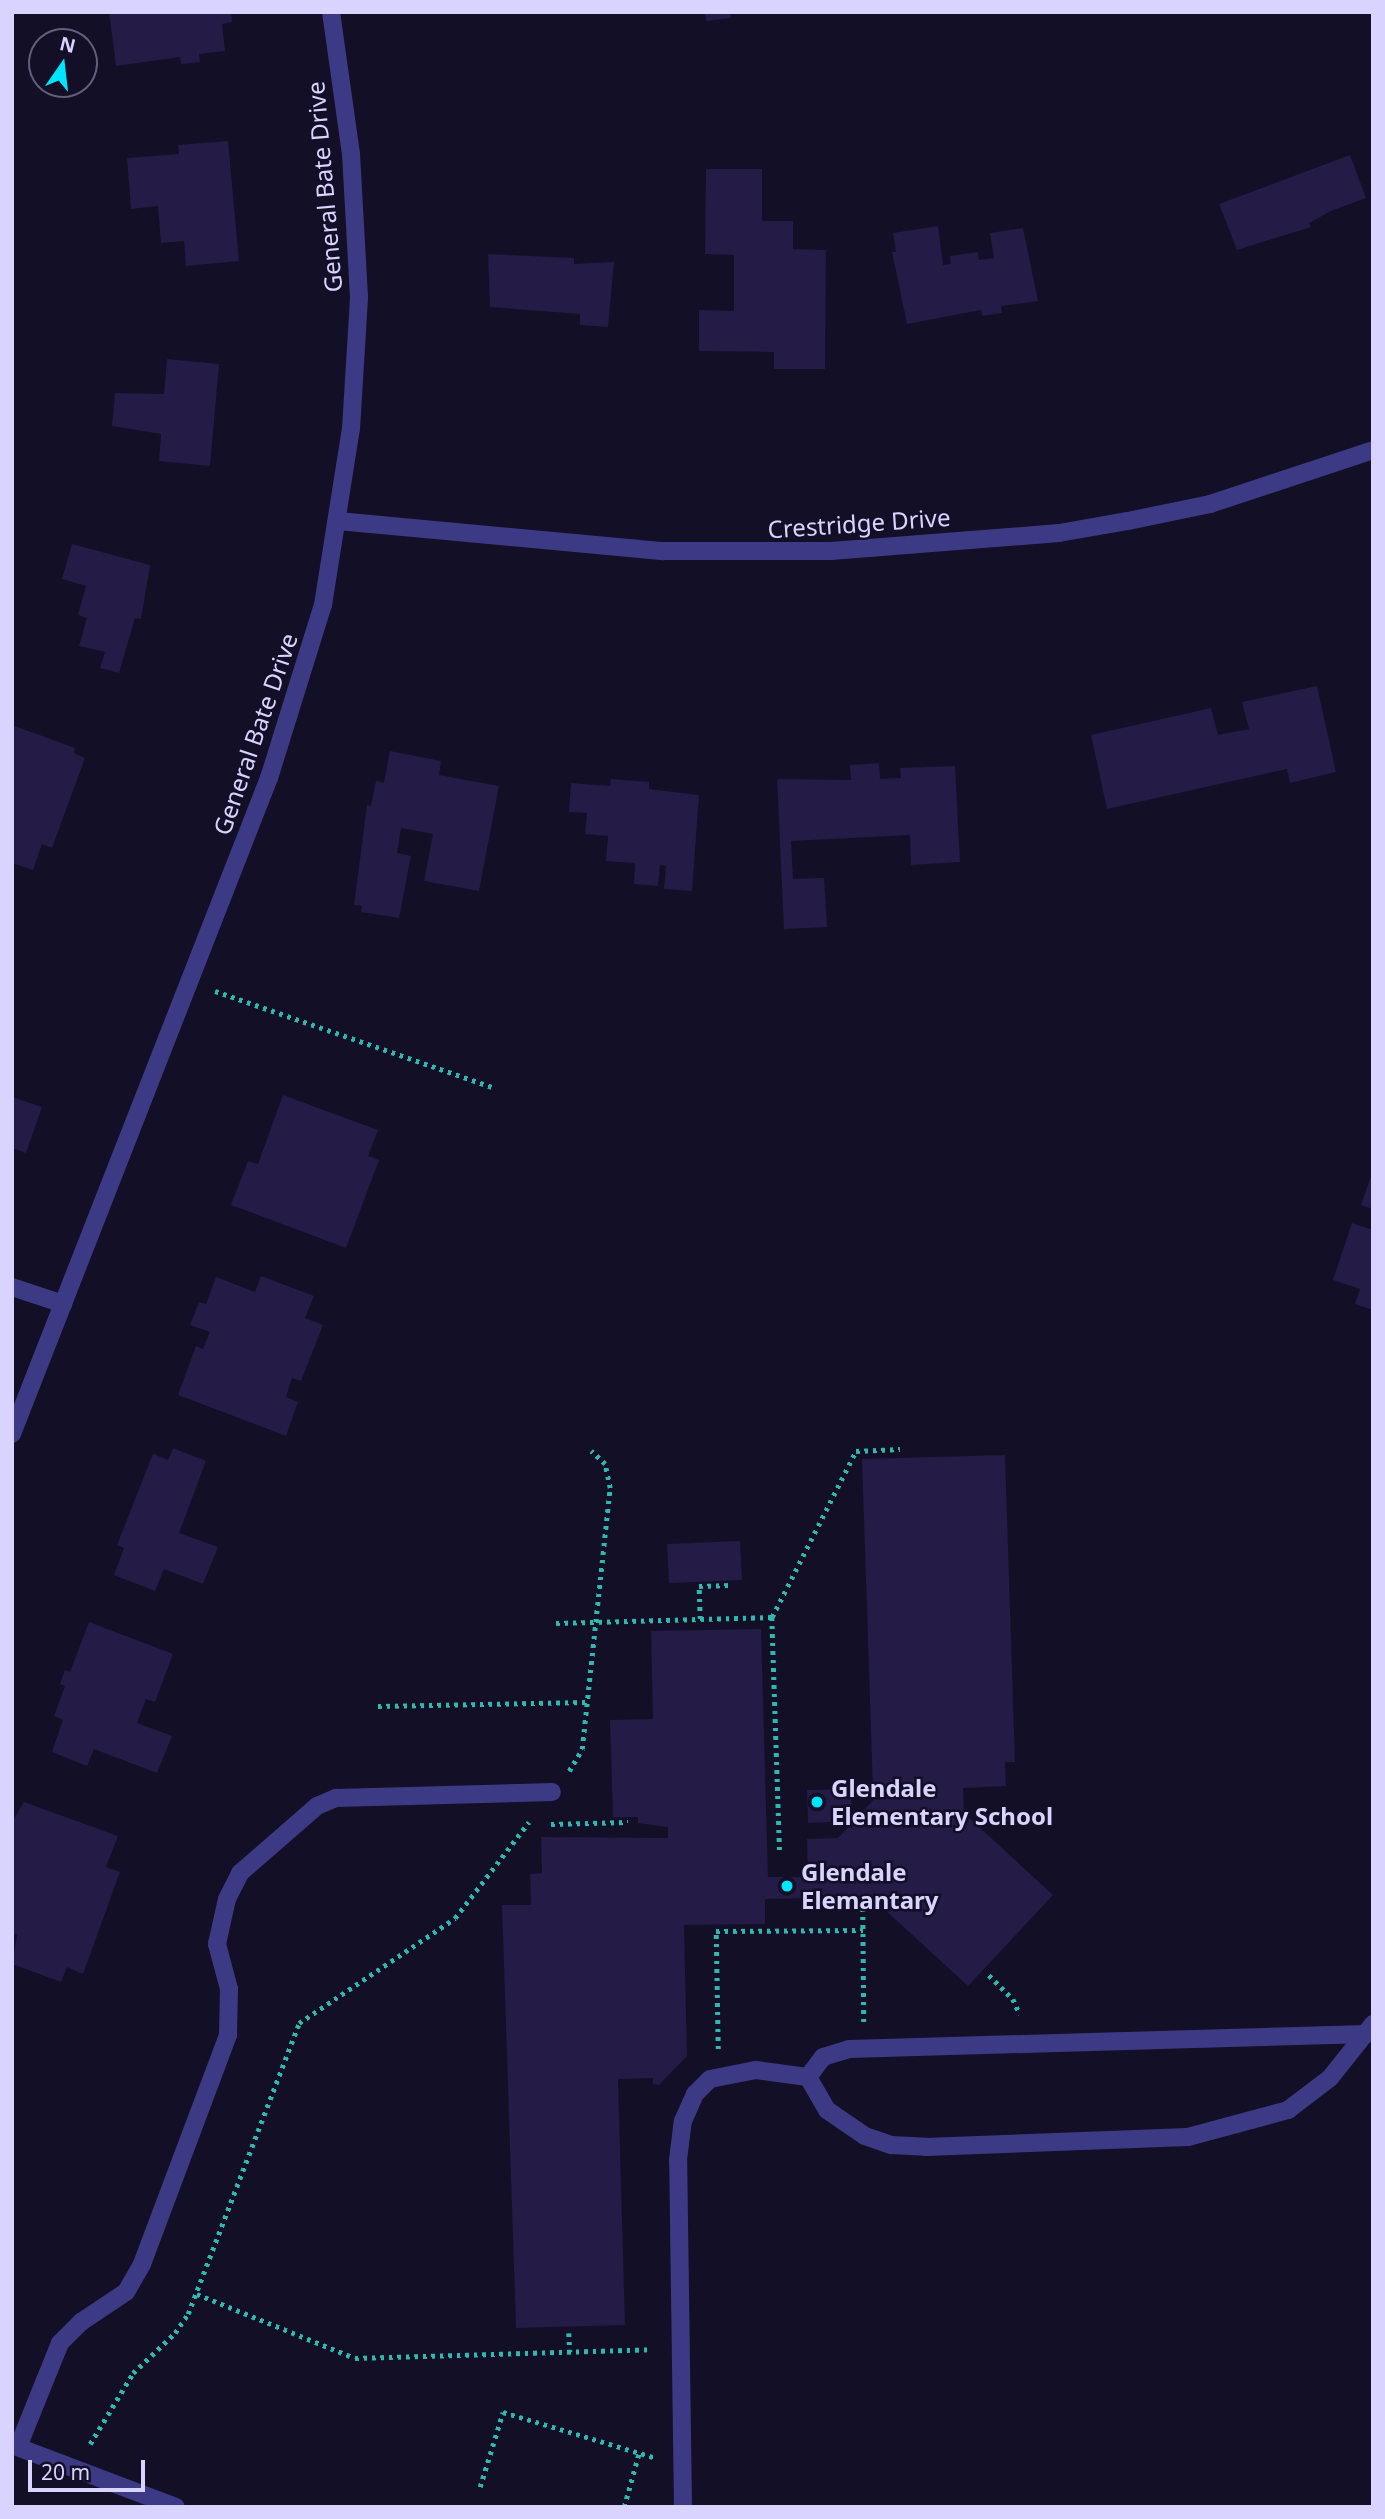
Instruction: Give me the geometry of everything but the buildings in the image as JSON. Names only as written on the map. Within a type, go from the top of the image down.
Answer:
[{"type":"street","name":"General Bate Drive","points":[[12,1434],[298,697],[323,605],[338,521],[358,352],[359,246],[331,12]]},
{"type":"street","name":"Crestridge Drive","points":[[338,521],[664,551],[844,550],[1059,533],[1128,521],[1210,503],[1373,450]]},
{"type":"street","points":[[12,1287],[63,1304]]},
{"type":"street","points":[[176,2507],[15,2446],[60,2343],[81,2322],[126,2292],[142,2264],[228,2035],[229,1989],[216,1944],[227,1899],[240,1873],[317,1806],[336,1798],[552,1792]]},
{"type":"street","points":[[808,2077],[823,2057],[864,2048],[1370,2029]]},
{"type":"street","points":[[683,2507],[678,2160],[683,2121],[695,2094],[718,2077],[756,2070],[808,2077],[835,2116],[865,2136],[891,2145],[926,2147],[1188,2137],[1288,2110],[1331,2078],[1370,2029]]},
{"type":"path","points":[[188,982],[492,1087]]},
{"type":"path","points":[[780,1852],[772,1617],[856,1451],[900,1449]]},
{"type":"path","points":[[76,2469],[132,2373],[175,2333],[197,2294],[299,2023],[455,1918],[582,1749],[593,1622],[610,1488],[605,1464],[591,1451]]},
{"type":"path","points":[[700,1619],[699,1586],[731,1585]]},
{"type":"path","points":[[556,1623],[772,1617]]},
{"type":"path","points":[[378,1706],[586,1702]]},
{"type":"path","points":[[527,1824],[628,1822]]},
{"type":"path","points":[[863,1908],[864,2048]]},
{"type":"path","points":[[718,2077],[716,1931],[863,1930]]},
{"type":"path","points":[[989,1975],[1017,2005],[1021,2044]]},
{"type":"path","points":[[197,2294],[355,2358],[681,2349]]},
{"type":"path","points":[[569,2333],[570,2352]]},
{"type":"path","points":[[481,2487],[503,2412],[682,2466]]},
{"type":"path","points":[[624,2507],[639,2453]]},
{"type":"place","name":"Glendale Elementary School","points":[[817,1802]]},
{"type":"place","name":"Glendale Elemantary","points":[[787,1886]]}]
